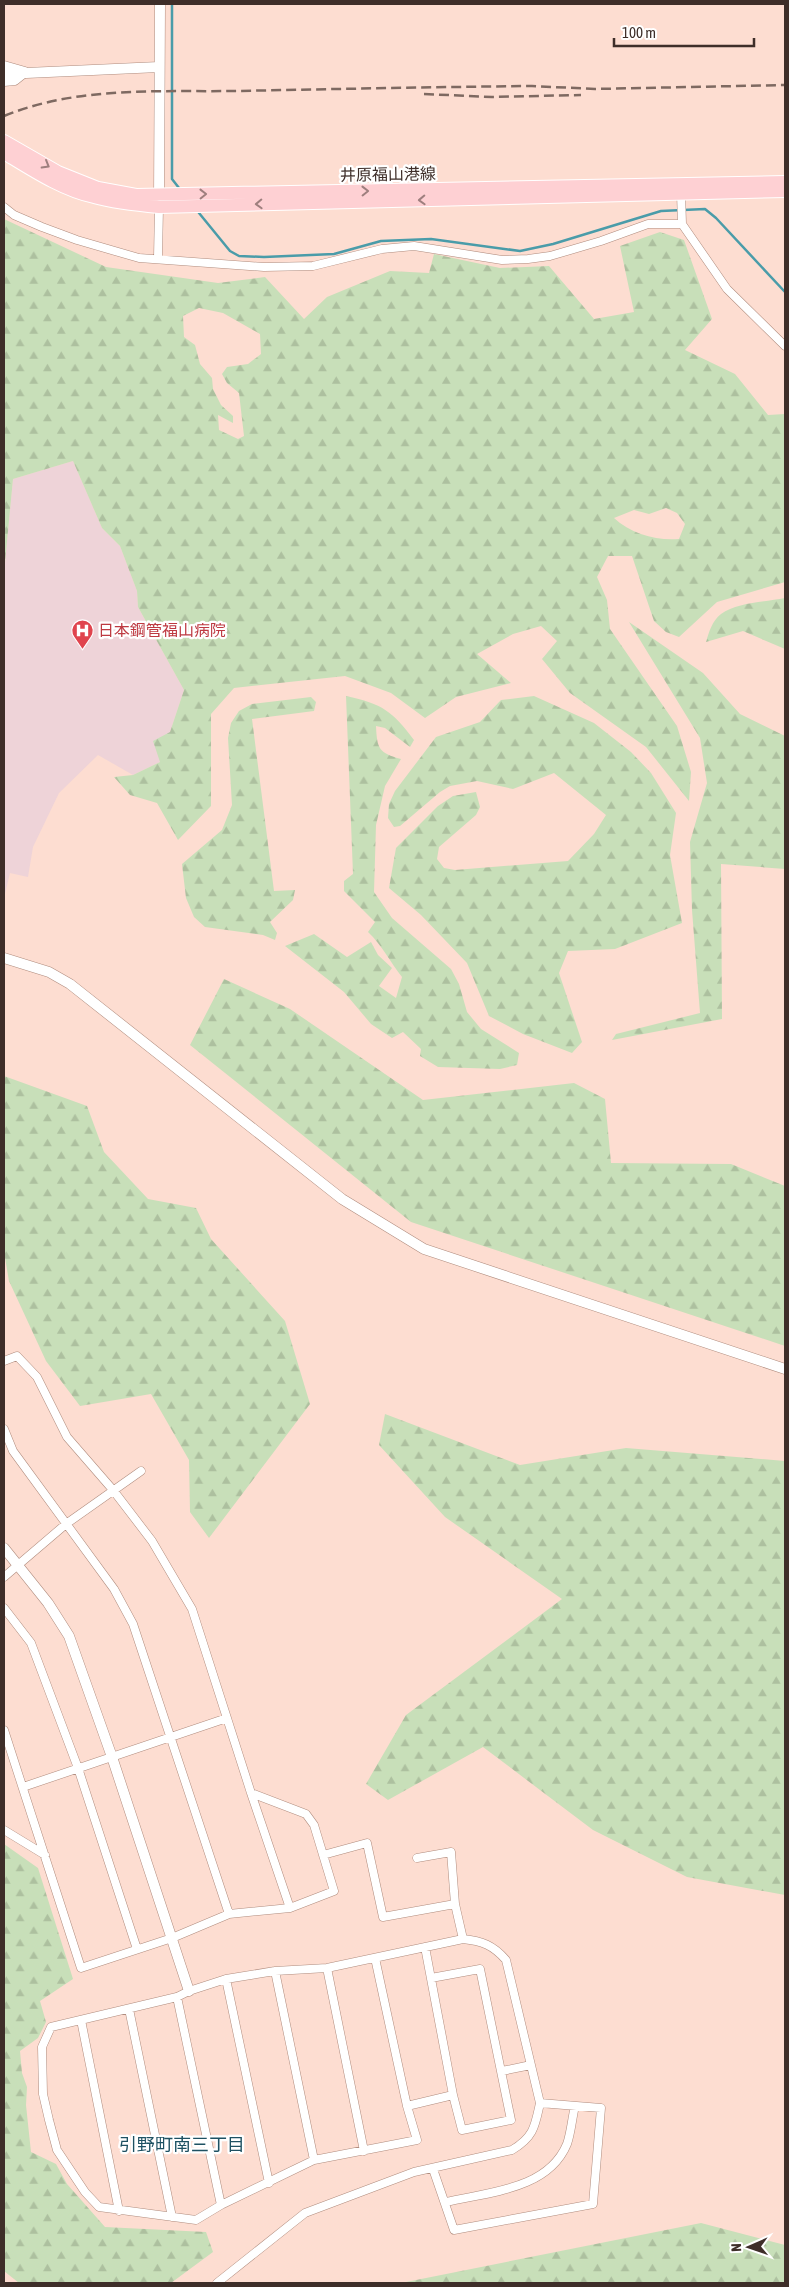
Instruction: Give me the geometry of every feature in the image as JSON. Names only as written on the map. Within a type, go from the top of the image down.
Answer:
[{"type":"main road","name":"井原福山港線","points":[[4,141],[58,172],[98,188],[159,201],[681,199],[785,191]]},
{"type":"main road","name":"井原福山港線","points":[[4,154],[50,180],[92,197],[134,205],[159,201],[785,182]]},
{"type":"street","points":[[158,258],[160,4]]},
{"type":"street","points":[[4,65],[27,72]]},
{"type":"street","points":[[4,74],[159,67]]},
{"type":"street","points":[[4,82],[15,81],[27,72]]},
{"type":"street","points":[[681,199],[682,221],[727,289],[785,346]]},
{"type":"street","points":[[4,207],[14,215],[77,240],[139,258],[264,267],[313,266],[382,249],[414,246],[502,260],[528,259],[550,256],[648,224],[682,221]]},
{"type":"street","points":[[4,958],[42,969],[70,984],[342,1199],[424,1249],[785,1370]]},
{"type":"street","points":[[4,1361],[17,1356],[37,1377],[67,1437],[152,1541],[192,1609],[290,1908]]},
{"type":"street","points":[[4,1429],[13,1451],[114,1589],[133,1624],[229,1914]]},
{"type":"street","points":[[4,1577],[66,1524],[141,1471]]},
{"type":"street","points":[[4,1548],[48,1603],[69,1636],[112,1757],[189,1991]]},
{"type":"street","points":[[4,1608],[31,1643],[78,1768],[137,1949]]},
{"type":"street","points":[[23,1787],[227,1718]]},
{"type":"street","points":[[4,1730],[81,1968],[172,1938],[229,1914],[290,1908],[334,1891],[314,1825],[306,1814],[252,1794]]},
{"type":"street","points":[[4,1830],[45,1855]]},
{"type":"street","points":[[323,1855],[367,1843],[383,1917],[455,1904]]},
{"type":"street","points":[[418,1858],[450,1852],[455,1904],[463,1939]]},
{"type":"street","points":[[217,2283],[305,2213],[414,2172],[512,2150],[526,2142],[535,2126],[540,2102],[506,1960],[496,1948],[483,1942],[463,1939],[327,1968],[275,1971],[226,1979],[189,1991],[178,1997],[51,2027],[42,2047],[43,2094],[57,2150],[85,2192],[99,2207],[196,2220],[220,2205],[314,2160],[417,2140],[406,2106],[375,1958]]},
{"type":"street","points":[[425,1948],[453,2095],[462,2130],[511,2120],[480,1969],[431,1978]]},
{"type":"street","points":[[327,1968],[364,2151]]},
{"type":"street","points":[[275,1971],[314,2160]]},
{"type":"street","points":[[226,1979],[269,2183]]},
{"type":"street","points":[[178,1997],[220,2205]]},
{"type":"street","points":[[129,2009],[172,2217]]},
{"type":"street","points":[[81,2020],[119,2211]]},
{"type":"street","points":[[502,2071],[531,2065]]},
{"type":"street","points":[[406,2106],[453,2095]]},
{"type":"street","points":[[433,2169],[446,2202],[454,2230],[593,2204],[601,2108],[540,2102]]},
{"type":"street","points":[[446,2202],[522,2184],[546,2173],[557,2162],[567,2144],[575,2106]]},
{"type":"shaded area","name":"日本鋼管福山病院","points":[[73,461],[102,528],[120,546],[137,591],[138,607],[184,690],[160,762],[133,775],[98,755],[59,793],[33,847],[28,877],[10,873],[4,898],[4,573],[13,479]]},
{"type":"green space","points":[[4,219],[106,267],[218,283],[265,277],[304,319],[327,297],[390,271],[429,273],[434,254],[500,268],[549,266],[594,319],[634,312],[620,246],[660,232],[684,240],[712,319],[685,350],[735,374],[768,415],[785,414],[785,582],[717,602],[679,637],[666,632],[654,621],[632,556],[608,556],[597,577],[607,600],[610,629],[677,726],[691,772],[689,801],[646,747],[570,693],[542,659],[557,641],[541,626],[513,634],[477,654],[511,683],[456,697],[425,718],[391,693],[345,676],[234,688],[211,714],[211,806],[178,840],[157,803],[130,795],[114,777],[133,775],[160,762],[153,741],[170,732],[184,690],[138,607],[137,591],[120,546],[102,528],[73,461],[13,479],[4,573]],"holes":[[[199,308],[223,313],[260,334],[261,354],[248,364],[227,367],[222,374],[227,383],[239,393],[244,436],[238,439],[219,430],[218,415],[233,423],[233,416],[221,405],[213,389],[212,378],[200,364],[195,345],[184,337],[183,316]],[[666,508],[677,513],[685,524],[679,539],[662,539],[645,535],[628,528],[614,518],[634,510],[649,514]]]},
{"type":"green space","points":[[785,598],[785,649],[743,631],[706,642],[715,620],[728,610],[743,605]]},
{"type":"green space","points":[[629,622],[703,673],[740,714],[785,736],[785,869],[721,864],[722,1019],[612,1040],[616,1034],[700,1013],[692,910],[690,842],[707,783],[700,738]]},
{"type":"green space","points":[[346,696],[369,702],[386,710],[393,715],[414,740],[410,747],[385,728],[376,726],[377,740],[381,749],[388,755],[401,759],[385,786],[376,825],[374,892],[392,918],[451,969],[459,984],[467,1012],[481,1029],[519,1053],[517,1065],[500,1069],[438,1067],[420,1056],[421,1049],[403,1032],[392,1038],[371,1024],[344,992],[285,946],[314,934],[347,957],[371,942],[378,955],[392,968],[379,986],[396,998],[402,977],[378,942],[368,932],[375,922],[344,891],[344,881],[353,874]]},
{"type":"green space","points":[[534,696],[594,723],[631,752],[651,773],[676,813],[670,855],[682,923],[615,949],[568,951],[559,973],[582,1042],[572,1053],[523,1034],[489,1016],[467,963],[421,915],[389,888],[396,848],[438,806],[453,796],[476,792],[480,807],[476,815],[439,847],[437,859],[444,868],[455,870],[568,861],[594,834],[606,815],[554,773],[513,789],[477,781],[450,786],[440,792],[400,826],[394,827],[388,818],[389,804],[395,791],[436,737],[480,722],[501,700]]},
{"type":"green space","points":[[311,697],[316,702],[314,711],[252,719],[274,891],[295,890],[293,900],[270,922],[277,933],[275,940],[263,935],[205,927],[194,917],[186,898],[182,864],[222,830],[232,805],[228,738],[231,723],[239,711],[252,704]]},
{"type":"green space","points":[[224,979],[290,1009],[423,1100],[574,1083],[605,1099],[611,1163],[731,1164],[785,1186],[785,1346],[411,1222],[190,1045]]},
{"type":"green space","points":[[4,1076],[87,1106],[104,1152],[148,1199],[196,1208],[211,1239],[285,1321],[310,1404],[209,1538],[190,1512],[189,1460],[151,1394],[80,1406],[46,1361],[9,1281],[4,1252]]},
{"type":"green space","points":[[385,1414],[520,1465],[626,1448],[785,1461],[785,1895],[687,1877],[593,1830],[483,1747],[388,1800],[366,1784],[406,1715],[562,1599],[445,1517],[379,1445]]},
{"type":"green space","points":[[4,1844],[38,1868],[73,1979],[40,2001],[46,2022],[38,2038],[20,2051],[22,2073],[27,2087],[26,2105],[31,2152],[56,2164],[67,2184],[105,2227],[206,2232],[213,2252],[171,2283],[19,2283],[4,2271]]},
{"type":"green space","points":[[701,2223],[785,2245],[785,2283],[401,2283]]},
{"type":"waterway","points":[[172,4],[172,179],[179,188]]},
{"type":"waterway","points":[[199,213],[230,251],[239,256],[264,257],[334,254],[381,241],[431,239],[520,251],[553,244],[661,211],[705,209],[716,218],[785,292]]},
{"type":"railway","points":[[4,116],[32,106],[60,100],[89,95],[148,91],[532,86],[595,89],[785,85]]},
{"type":"railway","points":[[424,94],[492,97],[581,95]]},
{"type":"place","name":"日本鋼管福山病院","points":[[82,649]]},
{"type":"district","name":"引野町南三丁目","points":[[182,2145]]}]
